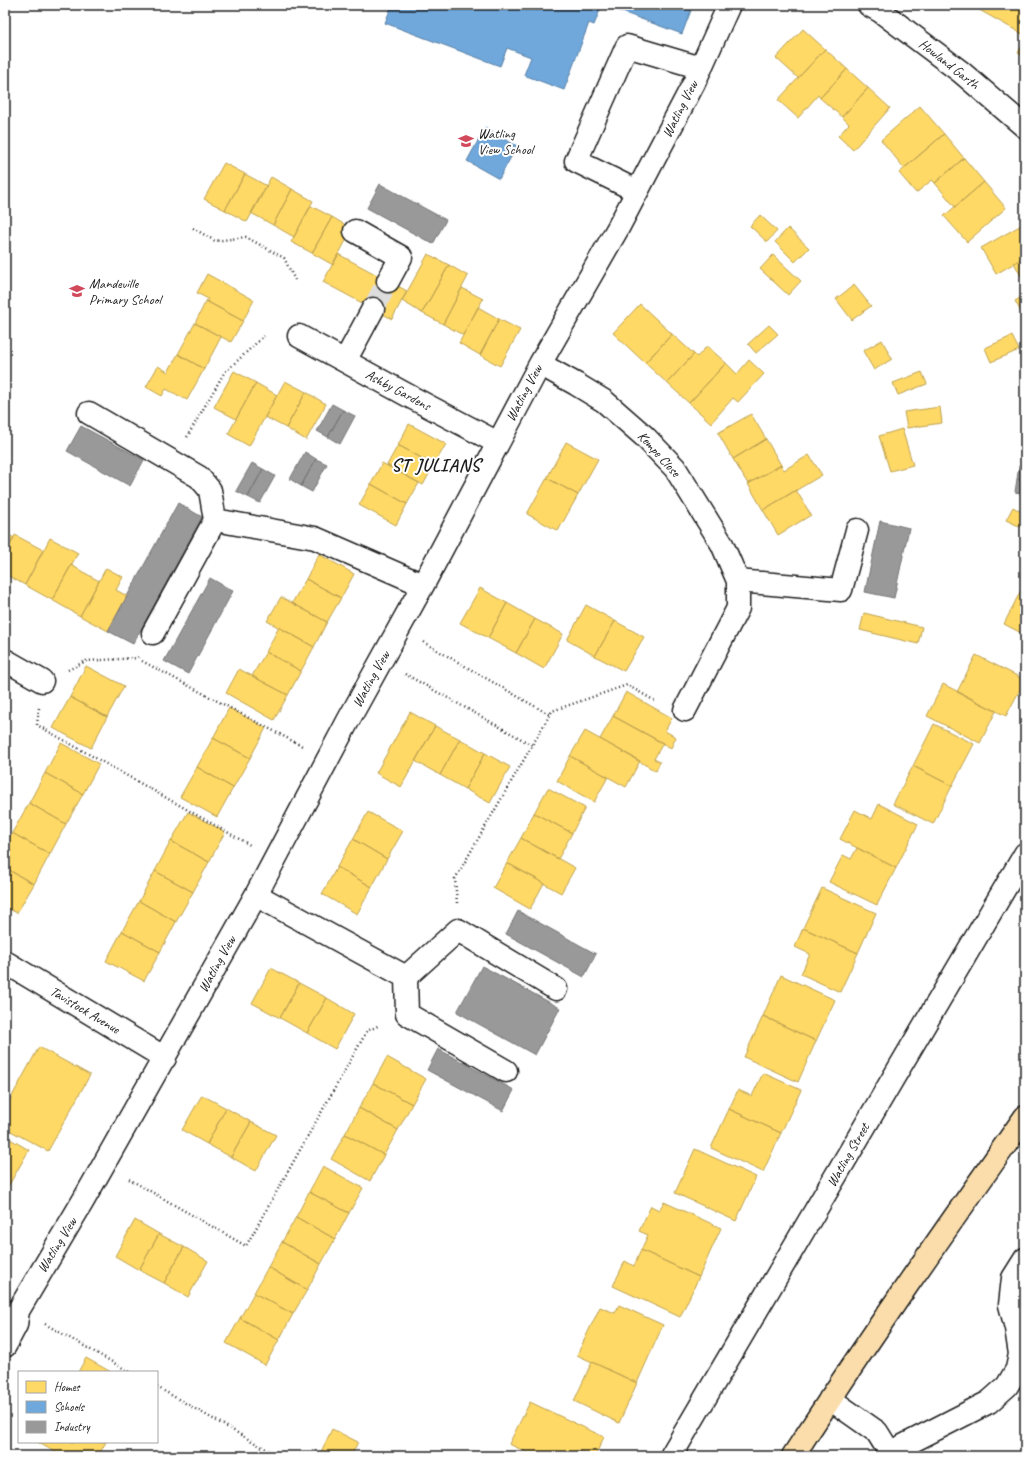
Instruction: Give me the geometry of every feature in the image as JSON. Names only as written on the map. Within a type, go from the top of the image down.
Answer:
[{"type":"main road","points":[[793,1456],[932,1249],[1025,1118]]},
{"type":"street","name":"Watling View","points":[[5,1346],[16,1326],[18,1311],[104,1165],[256,895],[274,858],[423,585],[540,364],[638,191],[701,68],[729,5]]},
{"type":"street","name":"Howland Garth","points":[[869,5],[880,11],[961,72],[1025,127]]},
{"type":"street","points":[[638,191],[576,161],[627,46],[701,68]]},
{"type":"street","points":[[355,231],[401,258],[388,281]]},
{"type":"street","points":[[345,361],[373,309]]},
{"type":"street","name":"Ashby Gardens","points":[[299,336],[409,396],[498,442]]},
{"type":"street","name":"Kempe Close","points":[[540,364],[604,401],[644,436],[675,468],[722,544],[738,582]]},
{"type":"street","points":[[89,413],[199,477],[210,490],[215,520],[153,633]]},
{"type":"street","points":[[215,520],[315,538],[423,585]]},
{"type":"street","points":[[685,710],[738,608],[738,582],[841,590],[857,530]]},
{"type":"street","points":[[5,660],[42,681]]},
{"type":"street","name":"Watling Street","points":[[671,1456],[1025,854]]},
{"type":"street","points":[[256,895],[406,977]]},
{"type":"street","points":[[506,1071],[407,1014],[406,977],[458,930],[556,989]]},
{"type":"street","name":"Tavistock Avenue","points":[[5,962],[165,1058]]},
{"type":"street","points":[[830,1399],[877,1432],[891,1454],[989,1402],[1007,1386],[1017,1369],[1020,1354],[1016,1328],[1010,1305],[1013,1278],[1025,1259]]},
{"type":"path","points":[[193,228],[215,241],[246,237],[284,258],[295,280]]},
{"type":"path","points":[[173,462],[224,372],[264,336]]},
{"type":"path","points":[[399,628],[550,714]]},
{"type":"path","points":[[137,658],[153,633]]},
{"type":"path","points":[[274,858],[37,724],[42,681],[86,661],[137,658],[327,760]]},
{"type":"path","points":[[381,660],[532,745]]},
{"type":"path","points":[[458,930],[455,879],[552,711],[627,685],[681,716],[685,710]]},
{"type":"path","points":[[104,1165],[246,1246],[366,1031],[407,1014]]},
{"type":"path","points":[[42,1322],[128,1371]]},
{"type":"path","points":[[158,1388],[278,1456]]},
{"type":"building: Homes","points":[[975,5],[1025,5],[1024,35],[974,7]]},
{"type":"building: Homes","points":[[803,29],[825,49],[798,78],[776,58]]},
{"type":"building: Homes","points":[[1025,41],[1025,57],[1018,53]]},
{"type":"building: Homes","points":[[825,49],[847,69],[820,98],[818,95],[798,118],[778,100]]},
{"type":"building: Homes","points":[[847,69],[868,88],[842,117],[820,98]]},
{"type":"building: Homes","points":[[868,88],[890,108],[853,150],[838,136],[849,124],[842,117]]},
{"type":"building: Homes","points":[[920,106],[944,134],[904,168],[881,140]]},
{"type":"building: Homes","points":[[944,134],[964,158],[935,183],[932,180],[916,193],[899,173]]},
{"type":"building: Homes","points":[[964,158],[984,182],[955,207],[935,183]]},
{"type":"building: Homes","points":[[224,163],[245,174],[225,210],[204,199]]},
{"type":"building: Homes","points":[[245,174],[267,186],[247,222],[225,210]]},
{"type":"building: Homes","points":[[271,177],[292,189],[273,225],[251,213]]},
{"type":"building: Homes","points":[[984,182],[1006,208],[967,242],[944,216]]},
{"type":"building: Homes","points":[[292,189],[313,201],[294,237],[273,225]]},
{"type":"building: Homes","points":[[311,206],[332,217],[312,253],[291,242]]},
{"type":"building: Homes","points":[[760,215],[777,231],[767,242],[750,226]]},
{"type":"building: Homes","points":[[332,217],[352,229],[333,265],[312,253]]},
{"type":"building: Homes","points":[[1025,223],[1025,257],[996,274],[981,248]]},
{"type":"building: Homes","points":[[788,228],[809,248],[795,262],[775,242]]},
{"type":"building: Homes","points":[[338,254],[407,291],[392,319],[323,282]]},
{"type":"building: Homes","points":[[428,254],[449,265],[422,313],[402,301]]},
{"type":"building: Homes","points":[[773,255],[801,281],[788,295],[760,269]]},
{"type":"building: Homes","points":[[1025,257],[1025,283],[1014,263]]},
{"type":"building: Homes","points":[[449,265],[468,276],[443,324],[422,313]]},
{"type":"building: Homes","points":[[207,274],[254,300],[243,321],[206,301],[208,299],[197,293]]},
{"type":"building: Homes","points":[[854,285],[871,306],[852,320],[836,299]]},
{"type":"building: Homes","points":[[462,288],[483,299],[463,335],[443,324]]},
{"type":"building: Homes","points":[[1025,295],[1025,319],[1015,301]]},
{"type":"building: Homes","points":[[206,301],[243,321],[231,342],[195,323]]},
{"type":"building: Homes","points":[[640,304],[672,334],[645,363],[613,333]]},
{"type":"building: Homes","points":[[478,307],[499,319],[480,355],[459,343]]},
{"type":"building: Homes","points":[[499,319],[520,330],[500,366],[480,355]]},
{"type":"building: Homes","points":[[195,323],[221,337],[204,369],[178,354]]},
{"type":"building: Homes","points":[[769,325],[778,334],[756,353],[748,344]]},
{"type":"building: Homes","points":[[672,334],[694,354],[667,383],[645,363]]},
{"type":"building: Homes","points":[[1012,336],[1019,350],[991,362],[985,348]]},
{"type":"building: Homes","points":[[882,340],[892,359],[874,370],[863,351]]},
{"type":"building: Homes","points":[[707,346],[726,363],[689,403],[667,383],[694,354],[697,357]]},
{"type":"building: Homes","points":[[178,354],[204,369],[187,400],[166,389],[162,396],[146,387],[158,366],[168,372]]},
{"type":"building: Homes","points":[[749,360],[764,374],[738,402],[733,398],[711,423],[689,403],[726,363],[737,374]]},
{"type":"building: Homes","points":[[234,371],[256,383],[236,419],[214,407]]},
{"type":"building: Homes","points":[[922,372],[927,384],[898,395],[893,383]]},
{"type":"building: Homes","points":[[285,381],[306,392],[286,428],[265,417]]},
{"type":"building: Homes","points":[[256,383],[277,395],[249,446],[228,434]]},
{"type":"building: Homes","points":[[306,392],[326,404],[306,440],[286,428]]},
{"type":"building: Homes","points":[[940,407],[942,423],[907,428],[904,412]]},
{"type":"building: Homes","points":[[751,414],[766,439],[733,459],[718,433]]},
{"type":"building: Homes","points":[[409,424],[446,444],[434,465],[398,445]]},
{"type":"building: Homes","points":[[902,429],[913,465],[890,471],[879,436]]},
{"type":"building: Homes","points":[[766,439],[781,465],[748,484],[733,459]]},
{"type":"building: Homes","points":[[566,442],[598,459],[578,495],[547,478]]},
{"type":"building: Homes","points":[[398,445],[434,465],[423,485],[387,465]]},
{"type":"building: Homes","points":[[809,455],[822,475],[763,510],[748,484],[781,465],[784,470]]},
{"type":"building: Homes","points":[[382,463],[419,483],[407,504],[371,484]]},
{"type":"building: Homes","points":[[547,478],[578,495],[558,531],[527,514]]},
{"type":"building: Homes","points":[[371,484],[407,504],[396,525],[359,505]]},
{"type":"building: Homes","points":[[796,490],[811,515],[778,535],[763,510]]},
{"type":"building: Homes","points":[[1013,507],[1025,514],[1025,529],[1006,520]]},
{"type":"building: Homes","points":[[5,533],[14,538],[5,554]]},
{"type":"building: Homes","points":[[15,535],[43,550],[25,585],[5,574],[5,554]]},
{"type":"building: Homes","points":[[50,538],[78,553],[52,600],[25,585]]},
{"type":"building: Homes","points":[[319,554],[354,574],[341,598],[306,579]]},
{"type":"building: Homes","points":[[71,565],[99,581],[80,616],[52,600]]},
{"type":"building: Homes","points":[[106,568],[123,577],[116,590],[127,596],[108,631],[80,616]]},
{"type":"building: Homes","points":[[306,579],[341,598],[327,622],[292,603]]},
{"type":"building: Homes","points":[[1025,582],[1025,635],[1004,624]]},
{"type":"building: Homes","points":[[480,588],[507,603],[488,638],[460,623]]},
{"type":"building: Homes","points":[[281,597],[327,622],[314,647],[267,621]]},
{"type":"building: Homes","points":[[507,603],[535,619],[516,653],[488,638]]},
{"type":"building: Homes","points":[[586,605],[615,621],[595,656],[567,640]]},
{"type":"building: Homes","points":[[864,613],[922,627],[918,644],[860,630]]},
{"type":"building: Homes","points":[[535,619],[563,634],[544,669],[516,653]]},
{"type":"building: Homes","points":[[615,621],[644,637],[624,671],[595,656]]},
{"type":"building: Homes","points":[[279,627],[314,647],[301,671],[266,652]]},
{"type":"building: Homes","points":[[266,652],[301,671],[288,695],[252,676]]},
{"type":"building: Homes","points":[[976,655],[1025,680],[1006,716],[957,692]]},
{"type":"building: Homes","points":[[86,666],[124,686],[107,717],[70,697]]},
{"type":"building: Homes","points":[[239,669],[288,695],[274,720],[226,693]]},
{"type":"building: Homes","points":[[943,684],[996,711],[980,743],[927,716]]},
{"type":"building: Homes","points":[[626,692],[672,718],[665,731],[676,737],[671,748],[613,716]]},
{"type":"building: Homes","points":[[70,697],[107,717],[91,748],[53,728]]},
{"type":"building: Homes","points":[[229,708],[266,728],[250,758],[213,738]]},
{"type":"building: Homes","points":[[410,712],[435,726],[401,787],[376,773]]},
{"type":"building: Homes","points":[[613,716],[663,743],[654,759],[660,762],[656,771],[600,739]]},
{"type":"building: Homes","points":[[934,724],[974,744],[952,786],[913,766]]},
{"type":"building: Homes","points":[[435,726],[460,739],[440,775],[415,761]]},
{"type":"building: Homes","points":[[585,731],[640,761],[626,787],[570,756]]},
{"type":"building: Homes","points":[[213,738],[250,758],[233,788],[197,767]]},
{"type":"building: Homes","points":[[460,739],[485,753],[465,789],[440,775]]},
{"type":"building: Homes","points":[[61,743],[99,764],[83,794],[45,773]]},
{"type":"building: Homes","points":[[485,753],[510,767],[490,803],[465,789]]},
{"type":"building: Homes","points":[[570,756],[608,777],[594,802],[557,781]]},
{"type":"building: Homes","points":[[913,766],[952,786],[933,824],[893,804]]},
{"type":"building: Homes","points":[[197,767],[233,788],[217,817],[180,797]]},
{"type":"building: Homes","points":[[45,773],[83,794],[66,824],[29,803]]},
{"type":"building: Homes","points":[[548,788],[585,808],[572,833],[534,813]]},
{"type":"building: Homes","points":[[29,803],[66,824],[50,854],[12,833]]},
{"type":"building: Homes","points":[[879,804],[918,824],[896,868],[840,839],[855,810],[872,819]]},
{"type":"building: Homes","points":[[188,812],[225,832],[209,862],[171,841]]},
{"type":"building: Homes","points":[[368,812],[403,831],[387,859],[353,839]]},
{"type":"building: Homes","points":[[534,813],[572,833],[558,859],[521,838]]},
{"type":"building: Homes","points":[[12,833],[50,854],[34,884],[5,868],[5,847]]},
{"type":"building: Homes","points":[[521,838],[575,868],[561,893],[507,863]]},
{"type":"building: Homes","points":[[353,839],[387,859],[372,887],[337,867]]},
{"type":"building: Homes","points":[[171,841],[209,862],[193,892],[155,871]]},
{"type":"building: Homes","points":[[857,848],[896,868],[877,905],[829,882],[843,855],[851,859]]},
{"type":"building: Homes","points":[[507,863],[544,883],[530,909],[493,888]]},
{"type":"building: Homes","points":[[337,867],[372,887],[357,914],[322,894]]},
{"type":"building: Homes","points":[[5,868],[34,884],[17,913],[5,907]]},
{"type":"building: Homes","points":[[155,871],[193,892],[176,922],[139,901]]},
{"type":"building: Homes","points":[[822,888],[876,913],[858,953],[803,928]]},
{"type":"building: Homes","points":[[139,901],[176,922],[160,952],[122,931]]},
{"type":"building: Homes","points":[[803,928],[858,953],[840,992],[801,974],[810,954],[795,947]]},
{"type":"building: Homes","points":[[122,931],[160,952],[144,981],[106,961]]},
{"type":"building: Homes","points":[[271,968],[299,983],[280,1018],[252,1003]]},
{"type":"building: Homes","points":[[781,975],[835,1000],[816,1041],[763,1016]]},
{"type":"building: Homes","points":[[299,983],[327,998],[307,1033],[280,1018]]},
{"type":"building: Homes","points":[[327,998],[354,1014],[335,1049],[307,1033]]},
{"type":"building: Homes","points":[[763,1016],[816,1041],[798,1082],[744,1057]]},
{"type":"building: Homes","points":[[39,1047],[90,1075],[48,1151],[5,1128],[5,1109]]},
{"type":"building: Homes","points":[[387,1057],[426,1079],[412,1104],[373,1083]]},
{"type":"building: Homes","points":[[763,1073],[801,1090],[781,1133],[729,1109],[738,1090],[752,1096]]},
{"type":"building: Homes","points":[[373,1083],[412,1104],[398,1130],[359,1108]]},
{"type":"building: Homes","points":[[202,1095],[226,1108],[207,1144],[182,1130]]},
{"type":"building: Homes","points":[[226,1108],[251,1122],[231,1157],[207,1144]]},
{"type":"building: Homes","points":[[359,1108],[398,1130],[384,1155],[345,1134]]},
{"type":"building: Homes","points":[[729,1109],[781,1133],[763,1172],[711,1148]]},
{"type":"building: Homes","points":[[251,1122],[276,1135],[256,1171],[231,1157]]},
{"type":"building: Homes","points":[[345,1134],[384,1155],[370,1181],[331,1159]]},
{"type":"building: Homes","points":[[5,1136],[29,1150],[5,1192]]},
{"type":"building: Homes","points":[[695,1149],[756,1177],[736,1221],[675,1193]]},
{"type":"building: Homes","points":[[323,1166],[363,1188],[349,1213],[309,1192]]},
{"type":"building: Homes","points":[[309,1192],[349,1213],[335,1239],[296,1217]]},
{"type":"building: Homes","points":[[664,1202],[721,1228],[699,1277],[641,1250],[648,1235],[639,1231],[651,1206],[659,1210]]},
{"type":"building: Homes","points":[[296,1217],[335,1239],[321,1264],[282,1242]]},
{"type":"building: Homes","points":[[135,1220],[159,1234],[139,1270],[115,1256]]},
{"type":"building: Homes","points":[[159,1234],[184,1247],[164,1283],[139,1270]]},
{"type":"building: Homes","points":[[282,1242],[321,1264],[307,1290],[268,1267]]},
{"type":"building: Homes","points":[[184,1247],[208,1261],[188,1297],[164,1283]]},
{"type":"building: Homes","points":[[641,1250],[699,1277],[680,1317],[613,1286],[625,1261],[634,1266]]},
{"type":"building: Homes","points":[[268,1267],[307,1290],[293,1314],[254,1293]]},
{"type":"building: Homes","points":[[254,1293],[293,1314],[279,1340],[240,1318]]},
{"type":"building: Homes","points":[[619,1305],[663,1325],[637,1383],[577,1355],[600,1307],[615,1313]]},
{"type":"building: Homes","points":[[240,1318],[279,1340],[265,1365],[226,1343]]},
{"type":"building: Homes","points":[[86,1358],[109,1371],[79,1371]]},
{"type":"building: Homes","points":[[592,1362],[637,1383],[619,1423],[574,1401]]},
{"type":"building: Homes","points":[[530,1402],[604,1437],[595,1456],[589,1456],[577,1450],[574,1456],[535,1456],[509,1444]]},
{"type":"building: Homes","points":[[332,1429],[358,1442],[351,1456],[319,1456]]},
{"type":"building: Homes","points":[[39,1443],[105,1443],[98,1456],[62,1456]]},
{"type":"building: Schools","points":[[392,5],[602,5],[594,25],[589,23],[564,90],[524,75],[531,57],[507,48],[500,66],[385,23]]},
{"type":"building: Schools","points":[[603,5],[693,5],[682,34]]},
{"type":"building: Schools","points":[[485,128],[517,146],[499,179],[467,161]]},
{"type":"building: Industry","points":[[380,184],[446,220],[433,244],[367,208]]},
{"type":"building: Industry","points":[[332,404],[343,410],[328,437],[317,431]]},
{"type":"building: Industry","points":[[343,410],[355,416],[340,444],[328,437]]},
{"type":"building: Industry","points":[[81,426],[144,460],[130,486],[67,451]]},
{"type":"building: Industry","points":[[305,452],[316,459],[301,486],[290,479]]},
{"type":"building: Industry","points":[[316,459],[327,464],[312,492],[301,486]]},
{"type":"building: Industry","points":[[252,463],[263,469],[248,497],[236,491]]},
{"type":"building: Industry","points":[[1019,466],[1025,467],[1025,481],[1017,479]]},
{"type":"building: Industry","points":[[263,469],[275,476],[260,503],[248,497]]},
{"type":"building: Industry","points":[[1017,479],[1025,481],[1025,494],[1015,492]]},
{"type":"building: Industry","points":[[178,503],[202,517],[133,644],[108,631]]},
{"type":"building: Industry","points":[[880,521],[909,528],[894,598],[865,592]]},
{"type":"building: Industry","points":[[210,578],[233,591],[188,674],[164,661]]},
{"type":"building: Industry","points":[[518,911],[596,954],[584,977],[506,934]]},
{"type":"building: Industry","points":[[482,966],[560,1008],[535,1055],[457,1012]]},
{"type":"building: Industry","points":[[438,1049],[514,1090],[503,1111],[427,1070]]},
{"type":"tunnel","points":[[373,309],[388,281]]},
{"type":"place","name":"Watling View School","points":[[466,141]]},
{"type":"place","name":"Mandeville Primary School","points":[[77,291]]},
{"type":"district","name":"ST JULIANS","points":[[436,465]]}]
